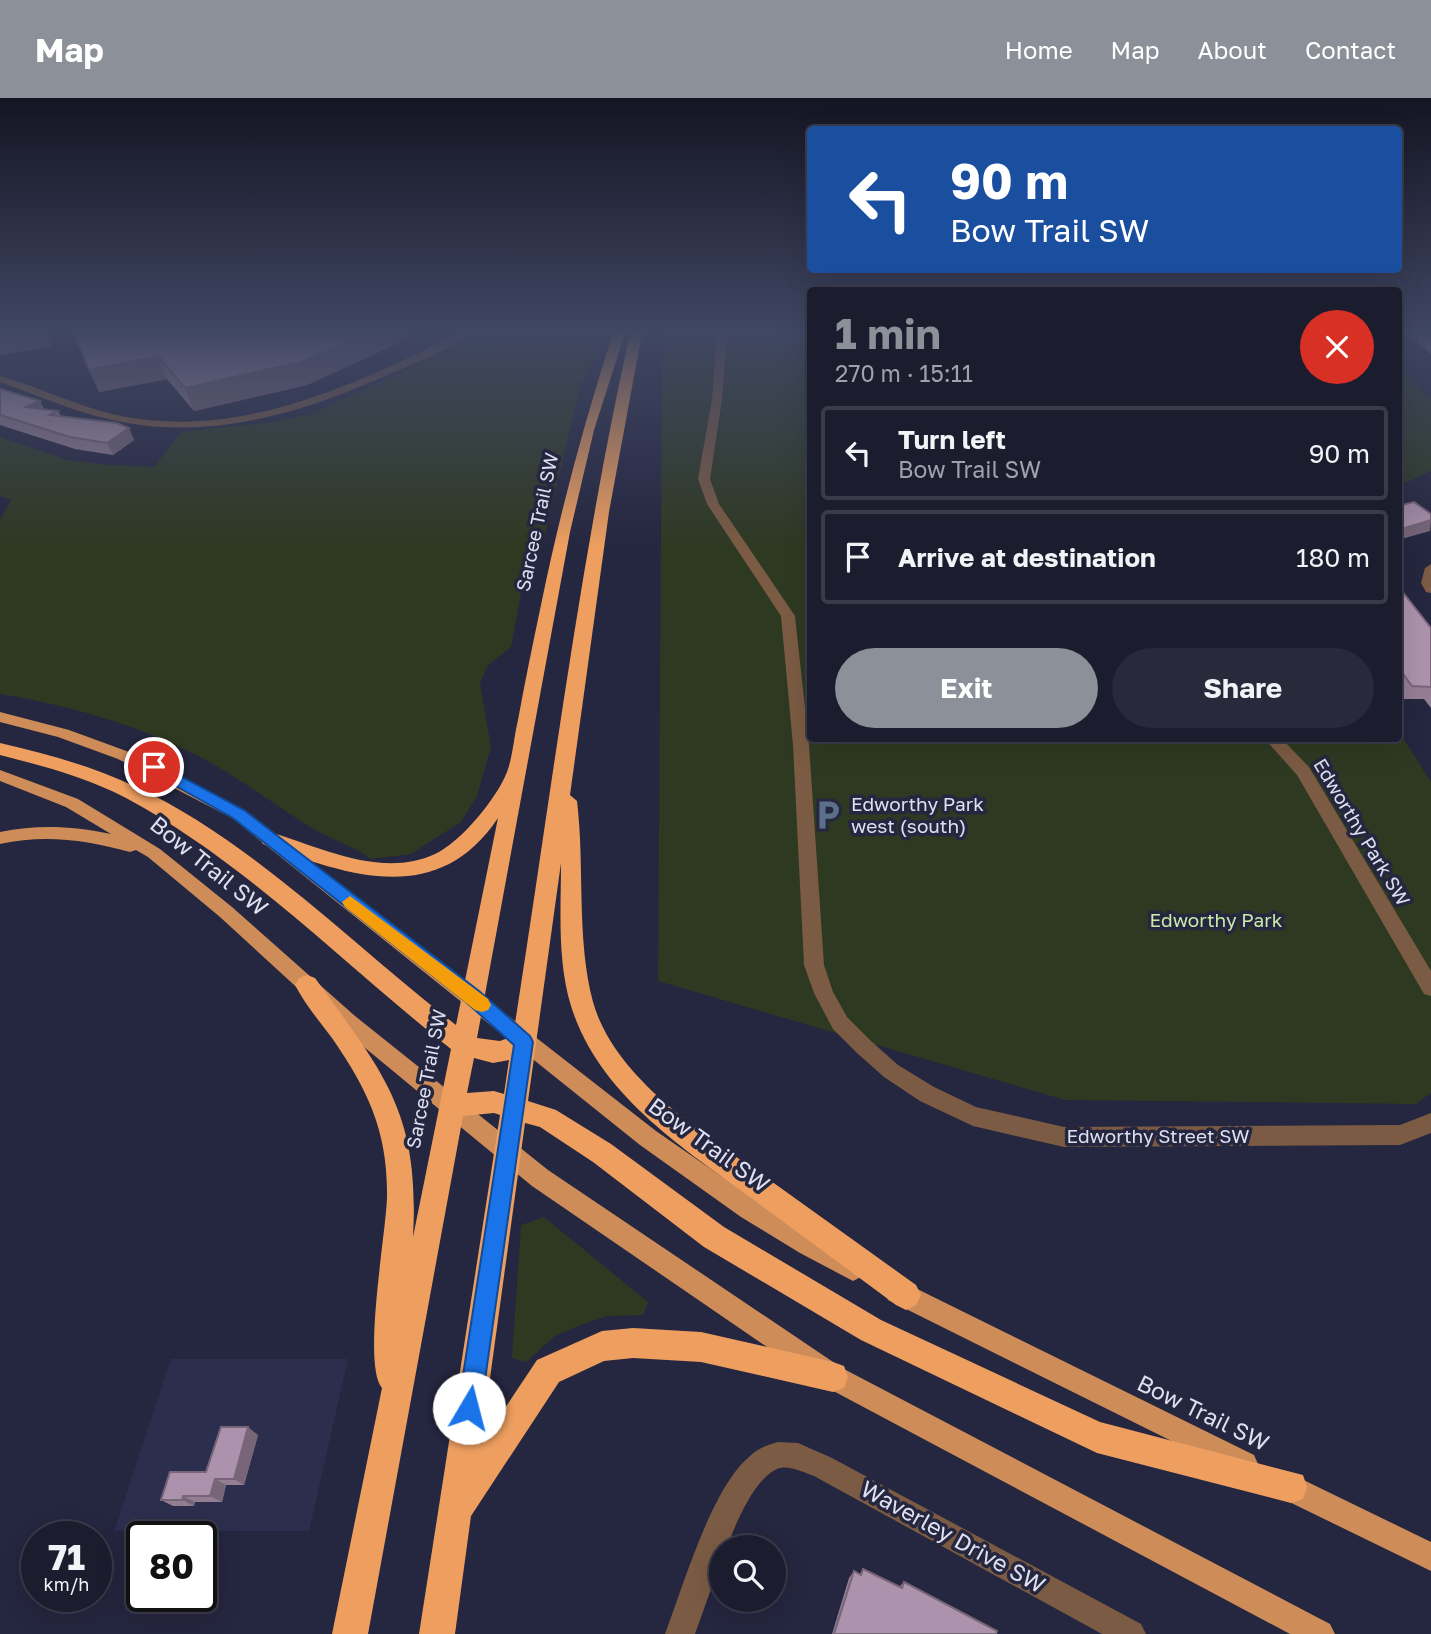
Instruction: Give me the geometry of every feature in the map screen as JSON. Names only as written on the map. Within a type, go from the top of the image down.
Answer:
[{"type":"highway","name":"Sarcee Trail SW","points":[[349,1634],[553,583],[581,456],[597,405]]},
{"type":"highway","points":[[437,1634],[604,499],[621,405]]},
{"type":"highway","points":[[0,749],[56,763],[114,784],[170,812],[241,861],[462,1044],[487,1052],[508,1052],[524,1042]]},
{"type":"highway","points":[[270,839],[348,866],[368,870],[406,869],[427,864],[446,858],[466,843],[517,774]]},
{"type":"highway","points":[[564,779],[572,833],[577,972],[586,1016],[608,1055],[639,1093],[673,1125],[906,1296]]},
{"type":"highway","points":[[307,985],[375,1085],[389,1117],[398,1153],[401,1181],[398,1249],[387,1358],[395,1392]]},
{"type":"highway","points":[[450,1106],[494,1102],[547,1118],[602,1153],[714,1237],[872,1330],[1097,1437],[1291,1487]]},
{"type":"highway","points":[[454,1512],[548,1371],[602,1346],[633,1343],[701,1347],[833,1377]]},
{"type":"main road","name":"Bow Trail SW","points":[[0,717],[83,738],[131,756],[177,778],[238,814],[473,997],[524,1042],[554,1062],[648,1138],[749,1209],[808,1245],[1431,1557]]},
{"type":"main road","name":"Bow Trail SW","points":[[0,775],[72,803],[154,853],[450,1106],[540,1178],[833,1377],[1320,1634]]},
{"type":"main road","points":[[0,838],[33,831],[72,831],[154,853]]},
{"type":"street","points":[[82,405],[127,419],[169,424],[218,423],[309,405]]},
{"type":"street","name":"Edworthy Street SW","points":[[716,405],[704,479],[713,504],[788,617],[801,745],[814,965],[824,993],[841,1023],[891,1070],[927,1094],[973,1116],[1064,1137],[1399,1135],[1431,1123]]},
{"type":"street","points":[[1431,568],[1428,583],[1431,589]]},
{"type":"street","name":"Edworthy Park SW","points":[[1275,742],[1303,771],[1431,988]]},
{"type":"street","name":"Waverley Drive SW","points":[[681,1634],[733,1499],[751,1472],[771,1457],[797,1456],[823,1466],[1131,1634]]},
{"type":"shaded area","points":[[171,1359],[348,1359],[309,1531],[217,1531],[217,1521],[126,1521],[126,1531],[114,1531]]},
{"type":"green space","points":[[332,405],[576,405],[545,534],[535,567],[524,578],[511,647],[488,665],[480,683],[491,747],[477,796],[461,822],[411,854],[371,859],[310,827],[199,756],[144,732],[88,713],[0,694],[0,520],[11,500],[0,496],[0,437],[67,460],[154,467],[181,432],[272,422],[313,414]]},
{"type":"green space","name":"Edworthy Park","points":[[662,405],[807,405],[807,742],[1402,742],[1402,736],[1431,782],[1431,1093],[1416,1104],[1065,1100],[658,981]]},
{"type":"green space","points":[[1402,405],[1431,405],[1431,471],[1402,484]]},
{"type":"green space","points":[[544,1217],[648,1302],[643,1315],[608,1316],[555,1336],[526,1362],[512,1358],[521,1225]]},
{"type":"building","points":[[0,405],[31,405],[26,407],[58,411],[50,415],[117,423],[129,428],[107,443],[70,437],[0,415]]},
{"type":"building","points":[[1414,502],[1431,514],[1431,520],[1402,529],[1402,505]]},
{"type":"building","points":[[1402,591],[1431,628],[1431,687],[1412,686],[1402,672]]},
{"type":"building","points":[[221,1427],[248,1427],[234,1479],[215,1479],[210,1496],[183,1496],[182,1500],[161,1500],[170,1472],[206,1472]]},
{"type":"building","points":[[863,1569],[902,1588],[904,1582],[997,1631],[996,1634],[834,1634],[854,1571],[861,1575]]},
{"type":"slow traffic","points":[[350,902],[482,1005]]},
{"type":"place","name":"Edworthy Park west (south)","points":[[828,815]]},
{"type":"route","points":[[154,767],[238,814],[473,997],[524,1042],[469,1408]]}]
